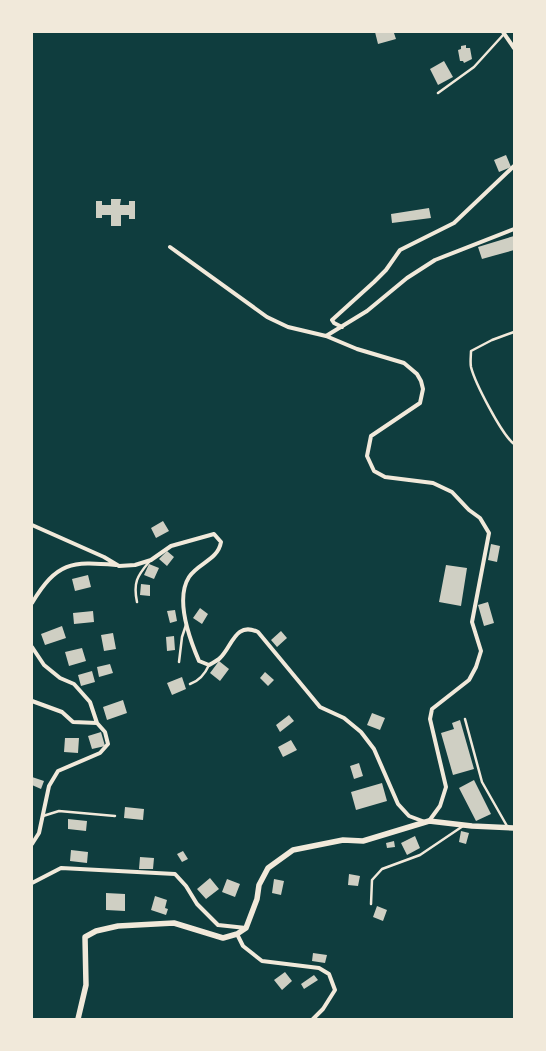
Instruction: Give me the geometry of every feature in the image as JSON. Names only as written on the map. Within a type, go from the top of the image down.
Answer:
[{"type":"street","points":[[504,33],[514,48]]},
{"type":"street","points":[[342,327],[334,323],[332,320],[386,270],[400,250],[416,240],[454,223],[514,166]]},
{"type":"street","points":[[326,336],[367,311],[406,278],[435,260],[514,229]]},
{"type":"street","points":[[78,1019],[86,985],[85,937],[96,931],[118,926],[174,923],[223,938],[237,934],[246,928],[257,899],[259,885],[268,868],[293,850],[343,840],[364,841],[427,822],[440,806],[446,787],[430,714],[432,709],[468,680],[476,667],[480,651],[472,622],[489,533],[480,518],[469,510],[452,492],[433,483],[385,477],[374,471],[367,456],[371,436],[420,403],[423,389],[417,374],[404,364],[357,349],[326,336],[288,327],[267,317],[170,247]]},
{"type":"street","points":[[32,525],[104,557],[119,566]]},
{"type":"street","points":[[32,603],[42,586],[57,572],[73,564],[87,563],[119,566],[135,565],[151,560],[171,546],[214,534],[221,542],[220,551],[189,577],[183,599],[191,642],[199,661],[209,665],[220,658],[232,638],[245,629],[252,629],[258,632],[320,707],[344,718],[361,732],[374,749],[398,804],[409,816],[427,822],[514,828]]},
{"type":"street","points":[[32,647],[44,665],[60,678],[74,684],[83,692],[90,702],[98,723],[105,732],[108,744],[100,753],[58,771],[49,786],[39,833],[32,844]]},
{"type":"street","points":[[32,701],[62,712],[73,722],[98,723]]},
{"type":"street","points":[[32,883],[61,868],[175,874],[186,886],[197,904],[218,925],[246,928]]},
{"type":"street","points":[[237,934],[243,946],[262,961],[319,968],[329,974],[336,990],[324,1009],[313,1019]]},
{"type":"lane","points":[[438,93],[474,67],[504,33]]},
{"type":"lane","points":[[514,332],[492,340],[471,351],[471,368],[487,404],[508,440],[514,444]]},
{"type":"lane","points":[[137,602],[134,588],[139,573],[151,560]]},
{"type":"lane","points":[[179,662],[182,637],[187,624]]},
{"type":"lane","points":[[190,684],[196,682],[206,673],[209,665]]},
{"type":"lane","points":[[465,720],[482,782],[507,828]]},
{"type":"lane","points":[[42,816],[60,811],[115,816]]},
{"type":"lane","points":[[371,904],[372,880],[382,869],[420,855],[464,825]]},
{"type":"building","points":[[375,32],[394,33],[396,39],[378,44]]},
{"type":"building","points":[[466,45],[466,48],[470,48],[472,59],[464,63],[463,61],[460,61],[458,50],[461,49],[461,46]]},
{"type":"building","points":[[444,61],[453,77],[438,85],[430,69]]},
{"type":"building","points":[[506,155],[511,167],[499,172],[494,160]]},
{"type":"building","points":[[111,199],[121,199],[120,205],[129,205],[129,201],[135,201],[135,219],[129,219],[129,215],[121,215],[121,226],[111,226],[111,215],[102,215],[102,218],[96,218],[96,201],[102,201],[102,205],[111,205]]},
{"type":"building","points":[[429,208],[431,218],[392,223],[391,214]]},
{"type":"building","points":[[514,236],[514,250],[482,259],[478,247]]},
{"type":"building","points":[[163,521],[169,531],[156,538],[151,528]]},
{"type":"building","points":[[491,544],[500,546],[497,562],[488,560]]},
{"type":"building","points":[[167,551],[174,557],[167,566],[159,559]]},
{"type":"building","points":[[149,564],[159,568],[154,579],[144,575]]},
{"type":"building","points":[[446,565],[467,568],[461,606],[439,602]]},
{"type":"building","points":[[88,575],[91,587],[75,591],[72,579]]},
{"type":"building","points":[[141,584],[150,585],[150,596],[140,595]]},
{"type":"building","points":[[488,602],[494,623],[484,626],[478,605]]},
{"type":"building","points":[[200,608],[208,614],[202,624],[193,618]]},
{"type":"building","points":[[175,610],[177,621],[170,623],[167,611]]},
{"type":"building","points":[[93,611],[94,622],[74,624],[73,613]]},
{"type":"building","points":[[62,626],[66,638],[45,645],[41,634]]},
{"type":"building","points":[[281,631],[287,638],[277,647],[271,640]]},
{"type":"building","points":[[113,633],[116,649],[104,651],[101,635]]},
{"type":"building","points":[[174,636],[175,650],[167,651],[166,637]]},
{"type":"building","points":[[82,648],[86,661],[69,666],[65,652]]},
{"type":"building","points":[[219,661],[229,669],[220,681],[210,673]]},
{"type":"building","points":[[110,664],[113,673],[99,677],[97,667]]},
{"type":"building","points":[[92,671],[95,682],[81,686],[78,675]]},
{"type":"building","points":[[265,672],[274,680],[268,686],[260,678]]},
{"type":"building","points":[[182,677],[186,689],[172,695],[167,683]]},
{"type":"building","points":[[123,700],[127,713],[107,720],[103,707]]},
{"type":"building","points":[[372,713],[385,718],[380,730],[367,725]]},
{"type":"building","points":[[289,715],[294,721],[280,732],[276,725]]},
{"type":"building","points":[[460,720],[474,769],[453,775],[441,733],[454,729],[452,723]]},
{"type":"building","points":[[101,732],[105,746],[92,749],[88,736]]},
{"type":"building","points":[[65,738],[79,738],[78,753],[64,752]]},
{"type":"building","points":[[291,740],[297,750],[283,757],[278,747]]},
{"type":"building","points":[[359,763],[363,776],[354,779],[350,766]]},
{"type":"building","points":[[32,777],[44,781],[41,789],[32,785]]},
{"type":"building","points":[[474,780],[491,814],[476,821],[459,788]]},
{"type":"building","points":[[382,783],[387,801],[356,810],[351,792]]},
{"type":"building","points":[[125,807],[144,809],[143,820],[124,818]]},
{"type":"building","points":[[68,819],[87,821],[86,831],[68,829]]},
{"type":"building","points":[[461,831],[469,833],[466,844],[459,842]]},
{"type":"building","points":[[415,836],[420,848],[407,855],[401,843]]},
{"type":"building","points":[[394,841],[395,847],[387,848],[386,843]]},
{"type":"building","points":[[71,850],[88,852],[87,863],[70,861]]},
{"type":"building","points":[[183,851],[188,859],[182,862],[177,854]]},
{"type":"building","points":[[140,857],[154,858],[153,869],[139,869]]},
{"type":"building","points":[[349,874],[360,876],[358,886],[348,885]]},
{"type":"building","points":[[210,878],[219,889],[206,899],[197,889]]},
{"type":"building","points":[[227,879],[240,884],[235,897],[222,892]]},
{"type":"building","points":[[274,879],[284,881],[281,895],[272,893]]},
{"type":"building","points":[[106,893],[125,894],[125,911],[106,910]]},
{"type":"building","points":[[155,896],[167,900],[165,908],[168,909],[166,915],[151,910]]},
{"type":"building","points":[[377,906],[387,910],[383,921],[373,917]]},
{"type":"building","points":[[313,953],[327,955],[325,963],[312,961]]},
{"type":"building","points":[[285,972],[292,981],[282,990],[274,980]]},
{"type":"building","points":[[314,975],[318,980],[304,989],[301,984]]}]
